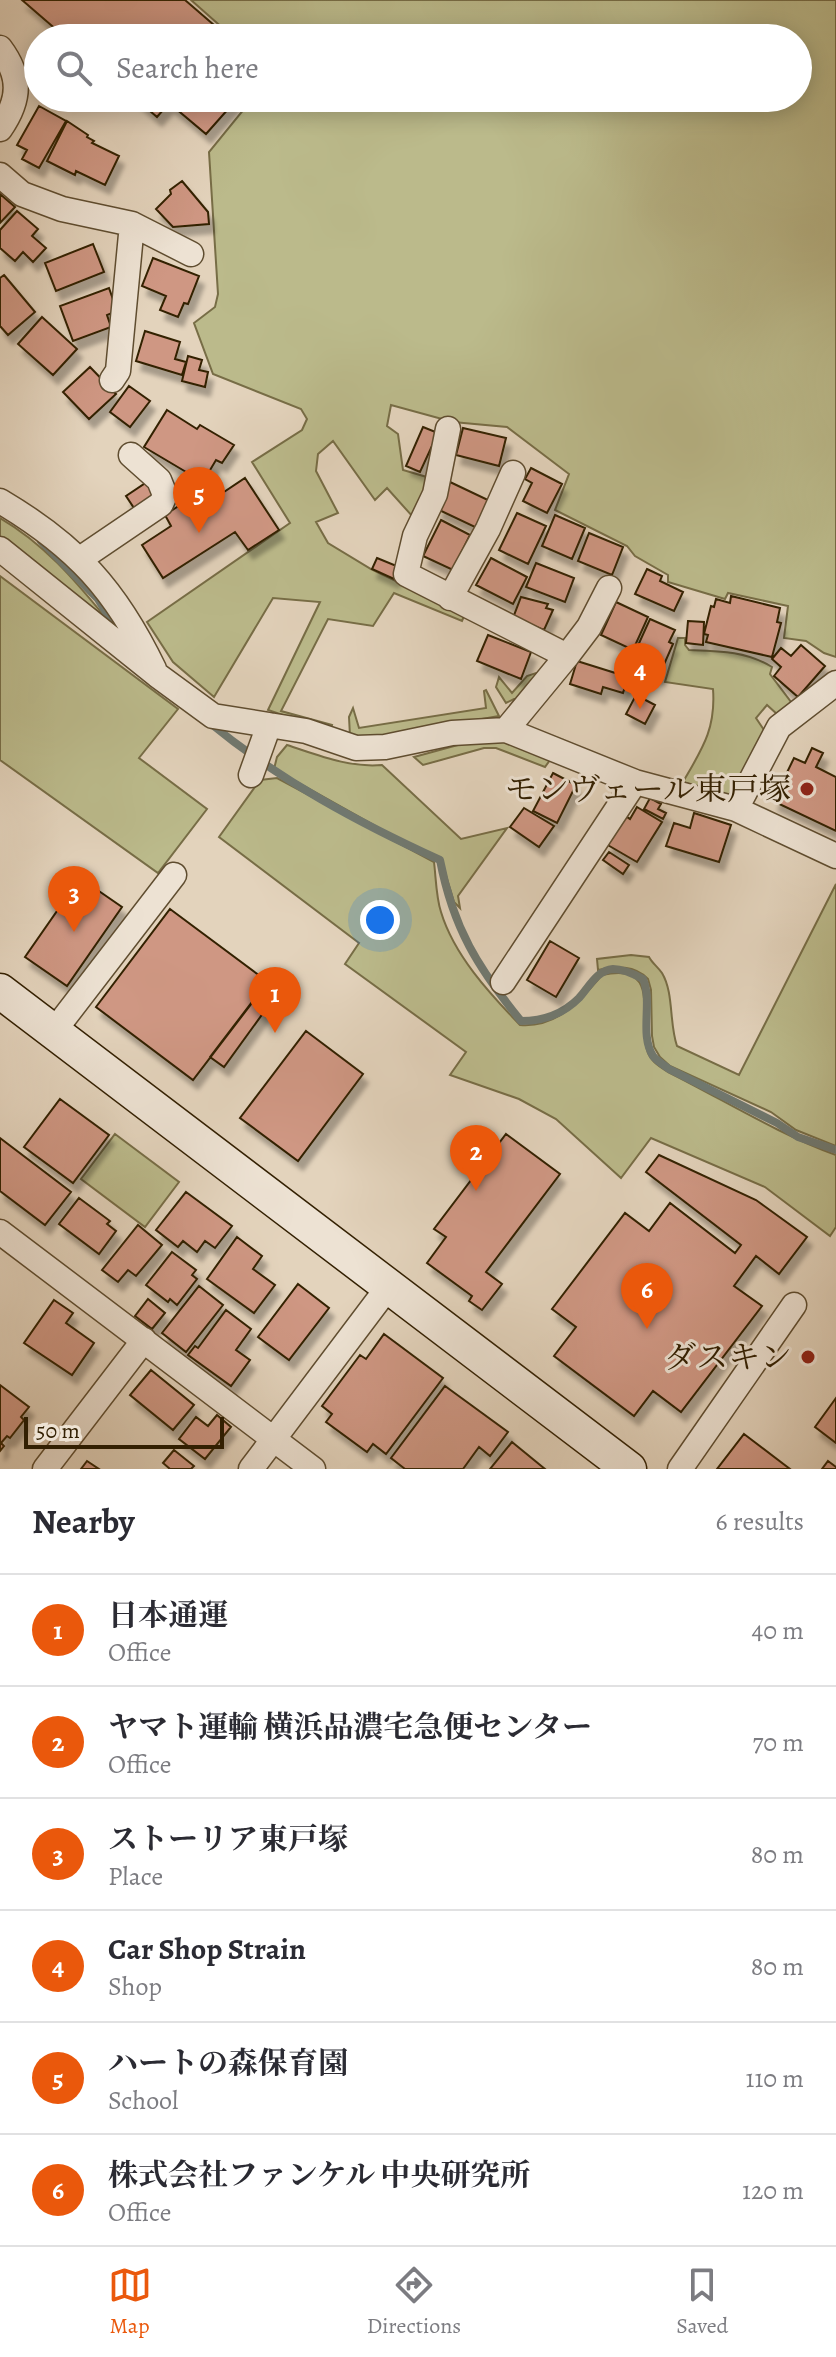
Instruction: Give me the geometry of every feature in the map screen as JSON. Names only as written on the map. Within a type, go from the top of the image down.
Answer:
[{"type":"street","points":[[0,48],[13,65],[17,90],[0,129]]},
{"type":"street","points":[[0,175],[22,194],[62,209],[132,224],[191,254]]},
{"type":"street","points":[[112,380],[118,371],[132,224]]},
{"type":"street","points":[[448,429],[435,494],[415,536],[406,574],[567,656]]},
{"type":"street","points":[[80,559],[161,504],[165,495],[159,480],[131,455]]},
{"type":"street","points":[[450,598],[488,529],[513,473]]},
{"type":"street","points":[[0,501],[80,559],[110,592],[139,638],[157,675]]},
{"type":"street","points":[[0,549],[213,716],[306,731],[356,748],[385,747],[452,733],[506,730],[635,782],[736,809],[836,856]]},
{"type":"street","points":[[506,730],[589,627],[609,588]]},
{"type":"street","points":[[736,809],[779,727],[836,683]]},
{"type":"street","points":[[251,775],[269,725]]},
{"type":"street","points":[[503,982],[635,782]]},
{"type":"street","points":[[54,1031],[174,875]]},
{"type":"street","points":[[2,997],[54,1031],[629,1469]]},
{"type":"street","points":[[0,1232],[313,1469]]},
{"type":"street","points":[[251,1469],[389,1286]]},
{"type":"street","points":[[680,1469],[794,1305]]},
{"type":"street","points":[[45,1469],[144,1340]]},
{"type":"shaded area","points":[[191,0],[836,0],[836,657],[806,641],[784,638],[788,606],[728,593],[725,599],[668,582],[668,575],[635,556],[627,546],[555,510],[569,474],[507,427],[453,422],[391,405],[387,426],[398,434],[403,470],[430,478],[413,517],[387,488],[375,500],[333,441],[318,454],[316,471],[338,513],[316,522],[328,543],[371,569],[465,614],[462,621],[394,593],[373,626],[328,619],[281,711],[332,725],[330,731],[268,710],[320,602],[273,598],[214,697],[173,662],[147,622],[290,523],[252,462],[302,430],[307,419],[301,409],[213,374],[194,323],[215,307],[218,294],[209,152],[242,112],[812,112],[812,24],[218,24]]},
{"type":"shaded area","points":[[0,518],[44,550],[105,617],[0,539]]},
{"type":"shaded area","points":[[0,576],[178,709],[139,758],[207,809],[158,873],[0,760]]},
{"type":"shaded area","points":[[678,638],[685,638],[689,650],[742,655],[772,667],[770,674],[794,706],[778,715],[767,705],[756,718],[766,733],[734,799],[683,782],[702,749],[710,727],[713,689],[665,682]]},
{"type":"shaded area","points":[[536,673],[541,677],[525,699],[506,703],[496,687],[499,677],[512,693],[527,676]]},
{"type":"shaded area","points":[[486,690],[499,716],[379,737],[350,736],[349,717],[353,708],[359,728],[486,708]]},
{"type":"shaded area","points":[[497,739],[550,760],[545,767],[496,748],[484,748],[423,765],[414,757],[476,740]]},
{"type":"shaded area","points":[[287,745],[346,763],[382,765],[461,839],[507,828],[458,896],[460,908],[454,902],[441,859],[406,843],[274,769],[277,757]]},
{"type":"shaded area","points":[[277,778],[434,862],[439,906],[454,943],[485,987],[520,1025],[545,1022],[567,1011],[602,975],[621,973],[633,976],[644,995],[645,1037],[648,1054],[655,1063],[772,1127],[836,1155],[836,1227],[830,1236],[765,1187],[651,1138],[621,1178],[556,1119],[519,1099],[450,1075],[466,1052],[345,964],[359,943],[219,837],[260,780]]},
{"type":"shaded area","points":[[836,884],[836,1146],[796,1130],[771,1112],[670,1066],[654,1047],[648,979],[637,971],[625,968],[598,970],[597,959],[631,955],[649,957],[666,981],[677,1046],[739,1075]]},
{"type":"shaded area","points":[[115,1134],[179,1182],[145,1227],[81,1179]]},
{"type":"building","points":[[22,0],[185,0],[213,24],[50,24]]},
{"type":"building","points":[[36,112],[50,112],[66,121],[39,168],[22,159],[27,150],[17,145]]},
{"type":"building","points":[[180,112],[226,112],[206,134]]},
{"type":"building","points":[[67,121],[88,135],[94,141],[92,143],[119,156],[105,185],[47,161]]},
{"type":"building","points":[[182,181],[208,212],[209,224],[173,227],[156,209],[171,194],[170,190]]},
{"type":"building","points":[[0,194],[15,207],[0,223]]},
{"type":"building","points":[[17,211],[38,229],[32,236],[46,248],[33,262],[23,252],[15,261],[0,248],[0,230]]},
{"type":"building","points":[[93,244],[104,272],[56,291],[45,263]]},
{"type":"building","points":[[153,258],[199,276],[188,304],[184,303],[178,317],[160,310],[166,296],[142,286]]},
{"type":"building","points":[[4,275],[35,312],[8,335],[0,326],[0,278]]},
{"type":"building","points":[[109,288],[117,311],[107,315],[111,327],[73,341],[60,306]]},
{"type":"building","points":[[42,317],[77,349],[53,375],[18,344]]},
{"type":"building","points":[[145,331],[180,342],[175,359],[186,362],[182,375],[136,361]]},
{"type":"building","points":[[188,356],[202,360],[199,370],[208,372],[205,387],[182,381]]},
{"type":"building","points":[[90,367],[116,394],[89,419],[63,392]]},
{"type":"building","points":[[129,386],[150,401],[130,427],[110,412]]},
{"type":"building","points":[[167,410],[197,429],[200,425],[234,445],[222,463],[216,460],[203,482],[144,447]]},
{"type":"building","points":[[423,427],[438,433],[420,472],[406,466]]},
{"type":"building","points":[[463,428],[506,438],[499,466],[456,455]]},
{"type":"building","points":[[531,468],[562,484],[547,513],[523,501],[532,483],[525,479]]},
{"type":"building","points":[[245,478],[279,530],[248,550],[235,532],[163,578],[142,545],[171,526],[165,515],[192,497],[200,508]]},
{"type":"building","points":[[147,482],[155,494],[134,508],[126,496]]},
{"type":"building","points":[[450,482],[490,501],[477,528],[437,509]]},
{"type":"building","points":[[517,513],[546,526],[528,564],[499,550]]},
{"type":"building","points":[[555,515],[585,528],[572,559],[542,546]]},
{"type":"building","points":[[441,520],[470,535],[453,570],[423,556]]},
{"type":"building","points":[[589,533],[623,547],[612,575],[578,561]]},
{"type":"building","points":[[377,558],[399,567],[394,579],[372,569]]},
{"type":"building","points":[[491,558],[527,577],[513,604],[476,585]]},
{"type":"building","points":[[536,563],[574,578],[565,602],[526,587]]},
{"type":"building","points":[[647,569],[662,576],[660,581],[683,592],[674,611],[635,594]]},
{"type":"building","points":[[731,596],[780,608],[777,622],[781,623],[772,657],[706,642],[708,635],[704,634],[711,606],[714,607],[716,599],[730,603]]},
{"type":"building","points":[[521,597],[548,604],[546,608],[553,610],[544,630],[513,618]]},
{"type":"building","points":[[616,602],[648,617],[633,650],[601,635]]},
{"type":"building","points":[[650,619],[675,630],[669,642],[673,644],[659,676],[630,663]]},
{"type":"building","points":[[688,621],[704,622],[703,645],[686,643]]},
{"type":"building","points":[[488,635],[531,652],[521,679],[477,661]]},
{"type":"building","points":[[801,645],[825,666],[798,697],[774,676],[781,667],[772,659],[781,648],[791,656]]},
{"type":"building","points":[[577,661],[628,677],[623,693],[603,687],[601,694],[570,684]]},
{"type":"building","points":[[636,695],[655,705],[645,724],[626,714]]},
{"type":"building","name":"モンヴェール東戸塚","points":[[812,748],[823,753],[816,767],[836,777],[836,831],[773,801],[794,758],[805,763]]},
{"type":"building","points":[[553,773],[576,785],[557,823],[533,811]]},
{"type":"building","points":[[650,798],[661,804],[658,809],[666,813],[663,819],[644,809]]},
{"type":"building","points":[[637,807],[662,822],[637,862],[606,844],[624,815],[630,819]]},
{"type":"building","points":[[524,808],[554,826],[539,847],[510,827]]},
{"type":"building","points":[[694,813],[731,825],[719,862],[666,846],[674,823],[690,828]]},
{"type":"building","points":[[609,852],[629,865],[623,874],[603,860]]},
{"type":"building","points":[[80,878],[122,907],[67,986],[25,957]]},
{"type":"building","points":[[170,909],[268,982],[193,1080],[96,1007]]},
{"type":"building","points":[[550,941],[579,958],[556,997],[527,980]]},
{"type":"building","points":[[265,985],[277,994],[224,1067],[210,1057]]},
{"type":"building","points":[[306,1031],[363,1074],[298,1161],[240,1118]]},
{"type":"building","points":[[60,1099],[109,1135],[73,1183],[24,1147]]},
{"type":"building","points":[[506,1134],[560,1174],[486,1272],[502,1284],[482,1310],[469,1301],[472,1296],[427,1263],[446,1237],[434,1229]]},
{"type":"building","points":[[0,1138],[71,1192],[45,1225],[0,1191]]},
{"type":"building","points":[[659,1155],[756,1200],[807,1237],[779,1274],[756,1256],[734,1286],[762,1306],[681,1412],[653,1391],[634,1416],[554,1356],[576,1327],[552,1309],[625,1213],[649,1231],[670,1203],[735,1253],[741,1245],[646,1172]]},
{"type":"building","points":[[186,1192],[232,1226],[215,1248],[205,1241],[197,1252],[183,1241],[178,1247],[156,1230]]},
{"type":"building","points":[[79,1198],[110,1221],[107,1224],[116,1231],[99,1254],[59,1224]]},
{"type":"building","points":[[138,1225],[162,1245],[136,1276],[128,1270],[118,1282],[102,1270]]},
{"type":"building","points":[[237,1237],[262,1256],[253,1269],[275,1285],[254,1313],[207,1279]]},
{"type":"building","points":[[172,1252],[196,1270],[192,1275],[197,1279],[177,1305],[146,1285]]},
{"type":"building","points":[[298,1284],[329,1308],[289,1360],[258,1337]]},
{"type":"building","points":[[199,1286],[223,1305],[186,1352],[162,1333]]},
{"type":"building","points":[[148,1299],[165,1313],[152,1329],[135,1316]]},
{"type":"building","points":[[54,1300],[73,1313],[66,1323],[94,1343],[72,1375],[24,1343]]},
{"type":"building","points":[[226,1310],[251,1329],[236,1350],[250,1360],[231,1386],[188,1355],[195,1346],[198,1348]]},
{"type":"building","points":[[384,1334],[443,1378],[386,1454],[373,1444],[367,1452],[326,1422],[332,1414],[322,1406],[360,1355],[366,1359]]},
{"type":"building","points":[[151,1370],[194,1405],[173,1430],[130,1395]]},
{"type":"building","points":[[0,1385],[29,1407],[21,1417],[24,1420],[10,1438],[7,1436],[1,1443],[4,1446],[0,1451]]},
{"type":"building","points":[[445,1386],[508,1432],[490,1456],[479,1447],[463,1469],[405,1469],[391,1458]]},
{"type":"building","points":[[836,1398],[836,1443],[815,1427]]},
{"type":"building","points":[[217,1415],[231,1427],[205,1459],[179,1439],[196,1417],[208,1426]]},
{"type":"building","points":[[744,1434],[790,1469],[717,1469]]},
{"type":"building","points":[[512,1442],[545,1469],[490,1469]]},
{"type":"building","points":[[174,1450],[194,1466],[191,1469],[170,1469],[163,1463]]},
{"type":"building","points":[[87,1461],[99,1469],[81,1469]]},
{"type":"building","points":[[828,1461],[836,1467],[836,1469],[822,1469]]},
{"type":"waterway","points":[[41,541],[98,599],[119,634]]},
{"type":"waterway","points":[[210,723],[236,744],[320,799],[440,860],[452,906],[469,946],[521,1021],[545,1018],[566,1008],[607,970],[617,969],[632,974],[643,979],[646,988],[647,1038],[656,1060],[798,1137],[836,1150]]},
{"type":"place","name":"ハートの森保育園","points":[[199,533]]},
{"type":"place","name":"Car Shop Strain","points":[[640,709]]},
{"type":"place","name":"モンヴェール東戸塚","points":[[807,789]]},
{"type":"place","name":"ストーリア東戸塚","points":[[74,932]]},
{"type":"place","name":"日本通運","points":[[275,1033]]},
{"type":"place","name":"ヤマト運輸 横浜品濃宅急便センター","points":[[476,1191]]},
{"type":"place","name":"株式会社ファンケル 中央研究所","points":[[647,1329]]},
{"type":"place","name":"ダスキン","points":[[808,1357]]}]
